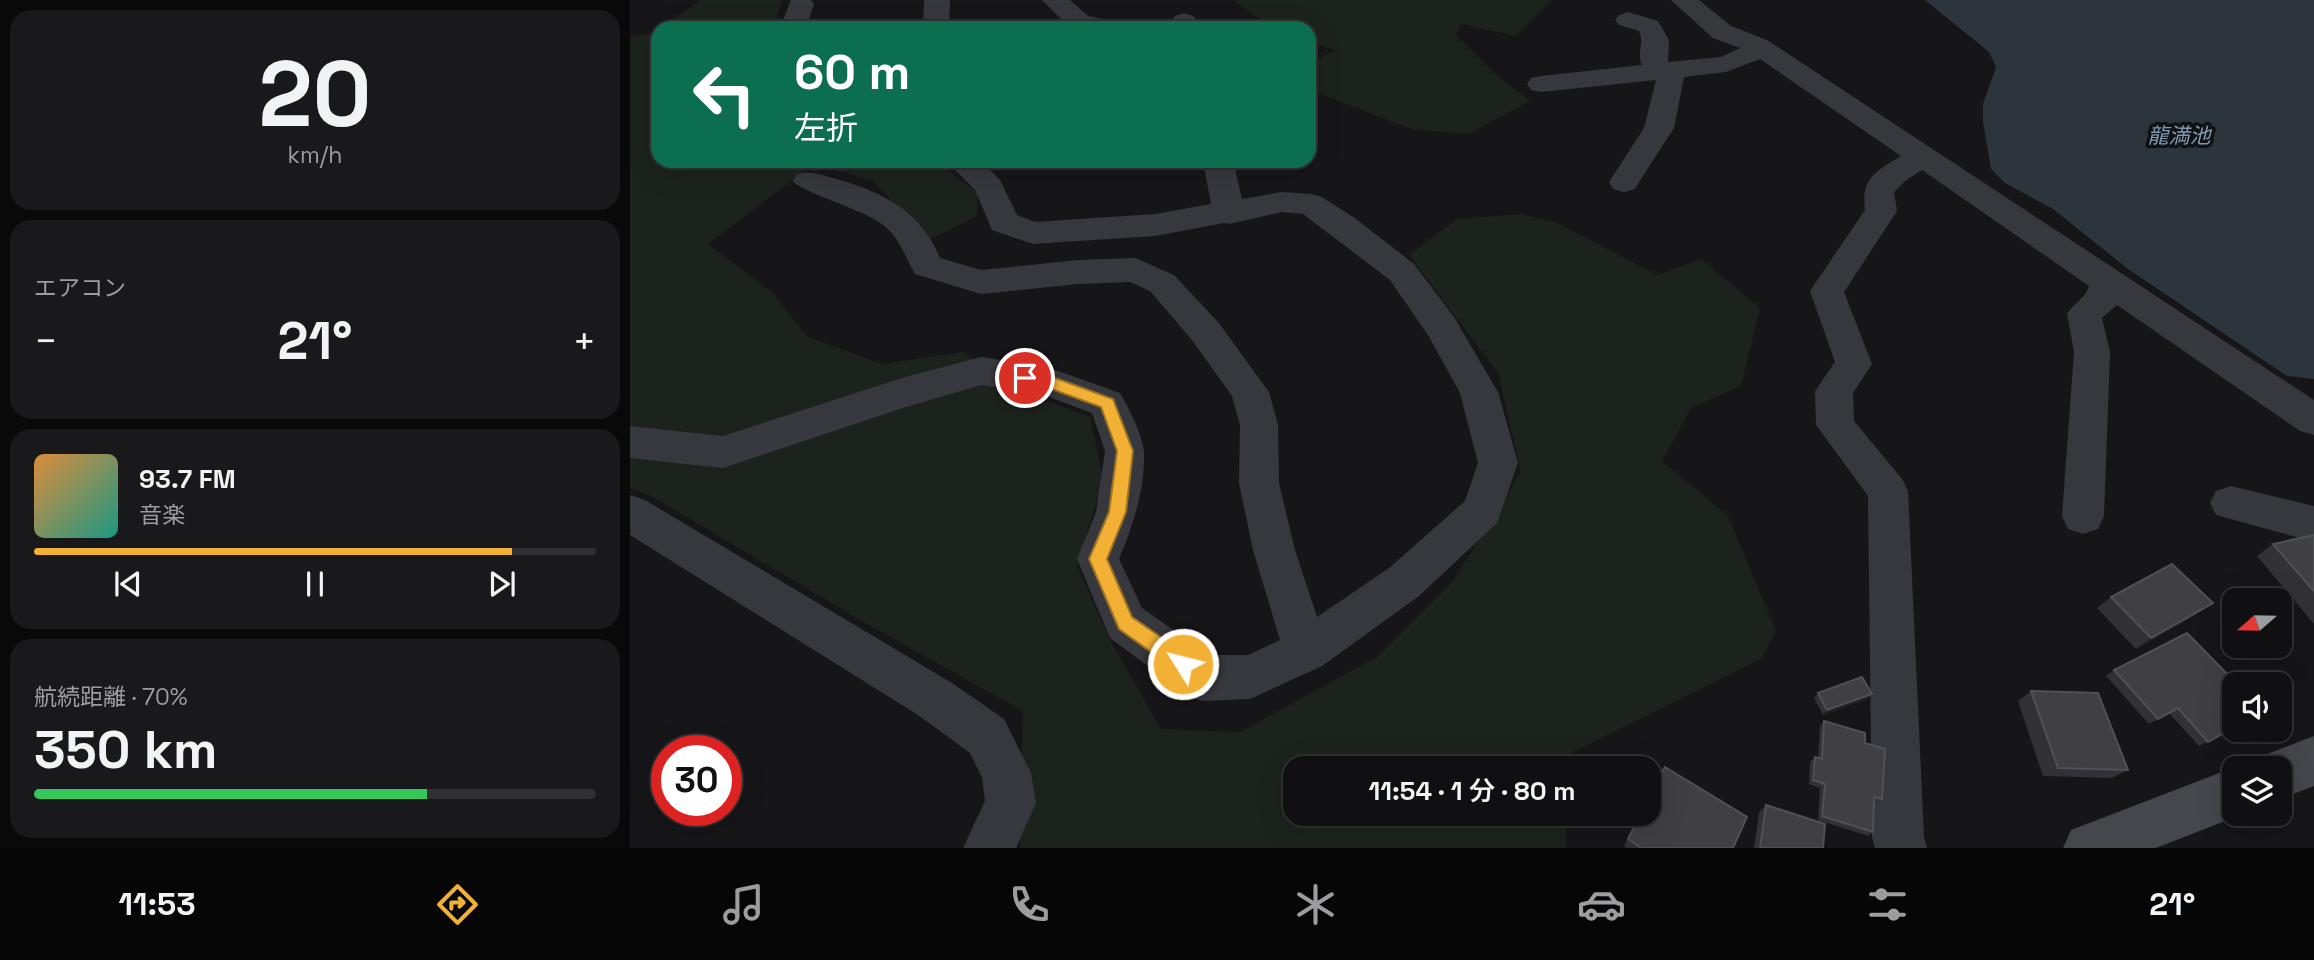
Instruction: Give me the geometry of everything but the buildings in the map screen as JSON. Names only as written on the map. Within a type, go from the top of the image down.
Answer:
[{"type":"main road","points":[[2292,769],[2314,761]]},
{"type":"main road","points":[[2100,846],[2222,797]]},
{"type":"street","points":[[936,21],[937,0]]},
{"type":"street","points":[[1055,0],[1078,21]]},
{"type":"street","points":[[1684,0],[1722,32],[1758,46],[2314,420]]},
{"type":"street","points":[[795,21],[801,4]]},
{"type":"street","points":[[1628,20],[1649,26],[1656,40],[1653,60],[1667,71]]},
{"type":"street","points":[[1541,84],[1737,62],[1751,54],[1758,46]]},
{"type":"street","points":[[1625,182],[1659,128],[1667,87],[1667,71]]},
{"type":"street","points":[[1901,848],[1898,837],[1888,491],[1835,425],[1834,391],[1854,364],[1827,291],[1881,211],[1878,190],[1895,174],[1922,157]]},
{"type":"street","points":[[630,442],[723,452],[902,393],[981,371],[1047,381],[1107,403],[1125,451],[1117,512],[1098,559],[1126,623],[1202,678],[1250,677],[1306,651],[1404,582],[1482,511],[1498,463],[1479,392],[1441,326],[1402,272],[1311,204],[1282,202],[1229,214],[1155,225],[1033,233],[1003,222],[996,198],[983,176],[971,168]]},
{"type":"street","points":[[1220,168],[1229,214]]},
{"type":"street","points":[[808,181],[840,190],[881,209],[912,236],[927,265],[981,282],[1078,272],[1135,270],[1163,283],[1205,331],[1250,393],[1259,425],[1259,483],[1271,537],[1306,651]]},
{"type":"street","points":[[2083,516],[2092,352],[2084,314],[2102,300],[2108,280]]},
{"type":"street","points":[[2231,503],[2314,524]]},
{"type":"street","points":[[630,513],[935,699],[987,736],[1006,773],[1011,803],[989,848]]},
{"type":"shaded area","points":[[700,0],[782,0],[776,21],[670,21]]},
{"type":"shaded area","points":[[1233,0],[1552,0],[1516,36],[1461,24],[1456,35],[1492,71],[1530,101],[1469,134],[1411,129],[1316,92],[1316,59],[1337,50],[1316,45],[1316,21],[1262,21]]},
{"type":"shaded area","points":[[651,34],[651,168],[809,168],[708,244],[773,293],[806,336],[882,364],[963,352],[1005,385],[1090,417],[1103,479],[1077,566],[1110,640],[1161,729],[1240,732],[1377,657],[1453,581],[1521,472],[1498,373],[1409,255],[1457,219],[1521,214],[1556,222],[1657,275],[1701,259],[1760,308],[1741,386],[1691,408],[1662,461],[1728,516],[1776,631],[1761,659],[1565,756],[1283,756],[1283,826],[1566,826],[1567,848],[1020,848],[1023,711],[865,623],[651,496],[630,488],[630,36]]},
{"type":"shaded area","points":[[828,168],[944,168],[977,192],[977,216],[929,240],[873,181]]},
{"type":"water","name":"龍満池","points":[[1925,0],[2314,0],[2314,379],[2287,376],[2128,269],[2053,209],[2005,183],[1991,169],[1983,122],[1983,104],[1996,67],[1989,52]]},
{"type":"route","points":[[1025,378],[1047,381],[1107,403],[1125,451],[1117,512],[1098,559],[1126,623],[1183,664]]}]
